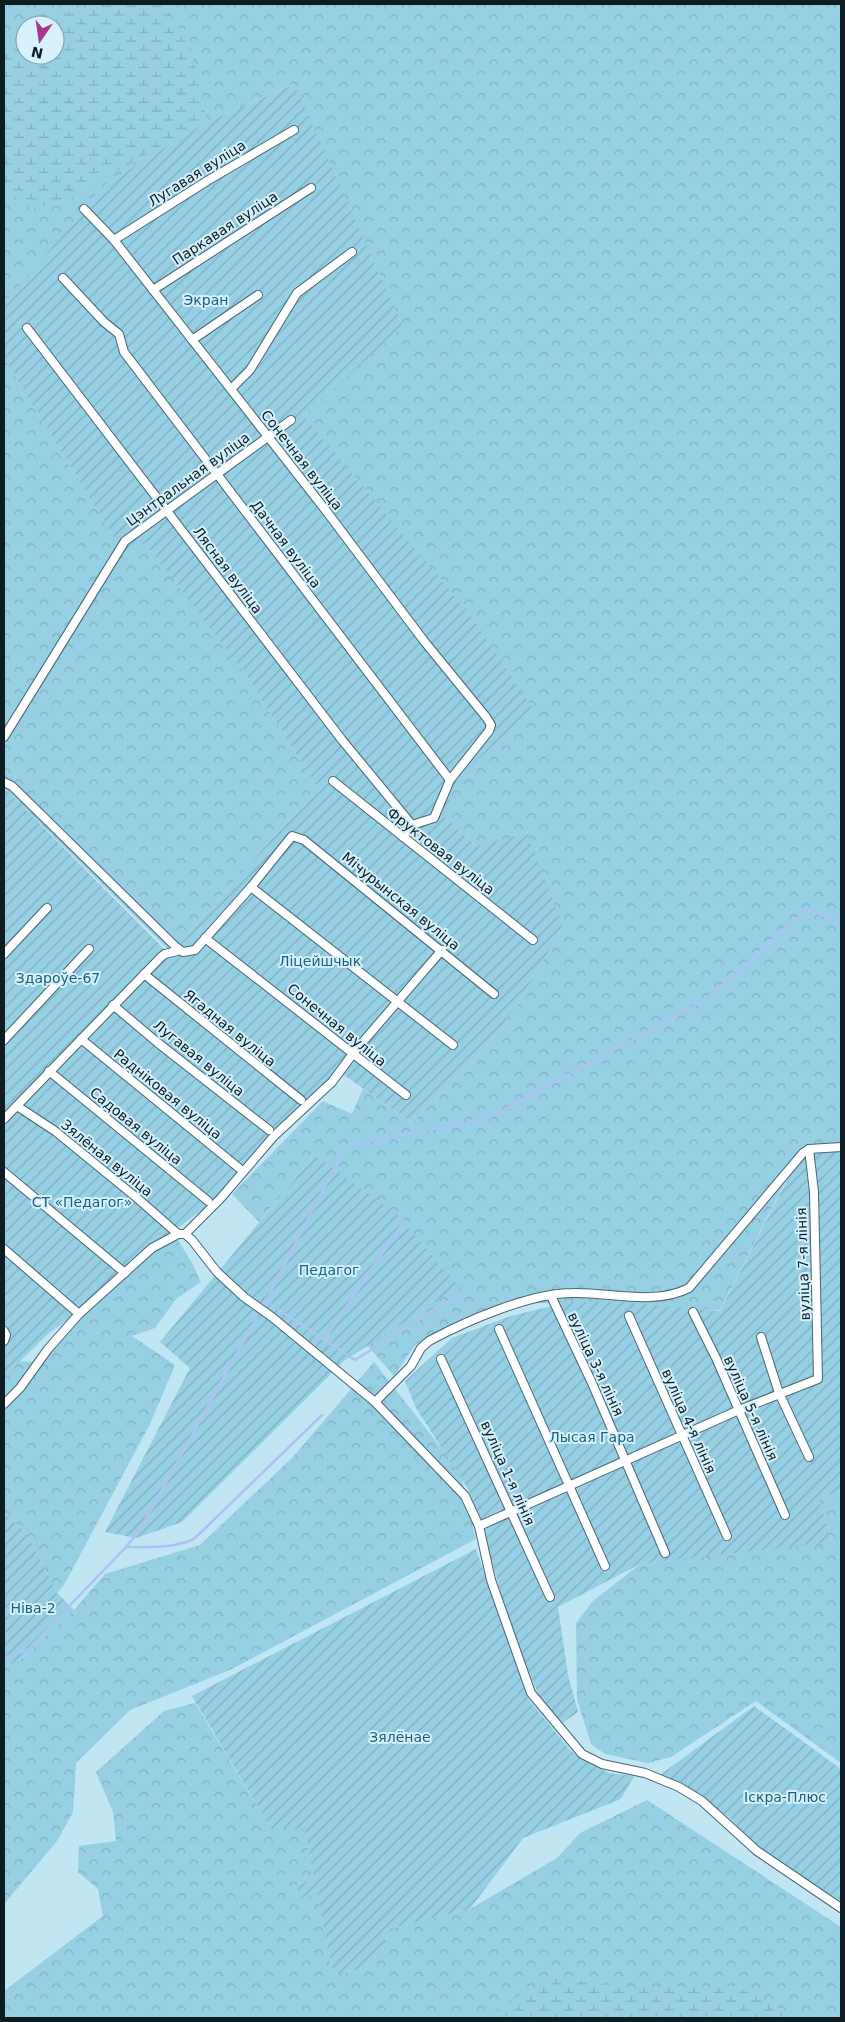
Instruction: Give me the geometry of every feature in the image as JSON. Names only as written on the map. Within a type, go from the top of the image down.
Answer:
[{"type":"street","name":"Лугавая вуліца","points":[[114,240],[206,181],[294,130]]},
{"type":"street","name":"Паркавая вуліца","points":[[153,290],[311,188]]},
{"type":"street","name":"Сонечная вуліца","points":[[84,209],[114,240],[268,436],[424,641],[486,717],[491,725],[489,731],[450,780]]},
{"type":"street","points":[[231,389],[250,370],[297,293],[352,252]]},
{"type":"street","name":"Дачная вуліца","points":[[63,278],[104,322],[119,334],[124,352],[450,780]]},
{"type":"street","points":[[192,340],[258,295]]},
{"type":"street","name":"Лясная вуліца","points":[[28,328],[336,732],[412,825]]},
{"type":"street","name":"Цэнтральная вуліца","points":[[4,737],[125,541],[291,420]]},
{"type":"street","name":"Фруктовая вуліца","points":[[332,780],[533,940]]},
{"type":"street","points":[[403,837],[412,825],[434,818],[450,780]]},
{"type":"street","points":[[4,782],[12,786],[183,952],[195,950],[251,887],[453,1045]]},
{"type":"street","name":"Мічурынская вуліца","points":[[251,887],[289,839],[296,836],[304,840],[442,950],[494,994]]},
{"type":"street","points":[[4,954],[47,908]]},
{"type":"street","name":"Сонечная вуліца","points":[[206,938],[406,1095]]},
{"type":"street","points":[[4,1120],[113,1005],[165,954],[177,951],[176,947]]},
{"type":"street","points":[[4,1040],[89,949]]},
{"type":"street","points":[[4,1404],[20,1388],[42,1356],[80,1314],[152,1248],[181,1234],[220,1199],[274,1136],[332,1082],[352,1054],[396,1001],[442,950]]},
{"type":"street","name":"Ягадная вуліца","points":[[144,974],[301,1100]]},
{"type":"street","name":"Лугавая вуліца","points":[[113,1005],[165,1049],[269,1130]]},
{"type":"street","name":"Радніковая вуліца","points":[[82,1039],[239,1168]]},
{"type":"street","name":"Садовая вуліца","points":[[48,1072],[208,1201]]},
{"type":"street","name":"Зялёная вуліца","points":[[17,1106],[55,1131],[181,1234],[192,1240],[217,1272],[244,1297],[272,1317],[374,1402],[465,1496],[479,1526],[491,1580],[531,1693],[582,1754],[602,1764],[645,1774],[679,1787],[702,1801],[757,1851],[841,1908]]},
{"type":"street","points":[[374,1402],[411,1366],[421,1348],[429,1341],[528,1299],[572,1293],[630,1298],[679,1294],[689,1288],[803,1153],[809,1149],[841,1147]]},
{"type":"street","name":"вуліца 7-я лінія","points":[[779,1393],[818,1379],[814,1192],[809,1149]]},
{"type":"street","points":[[4,1172],[125,1272]]},
{"type":"street","points":[[4,1249],[80,1314]]},
{"type":"street","name":"вуліца 3-я лінія","points":[[551,1296],[626,1461],[665,1553]]},
{"type":"street","name":"вуліца 5-я лінія","points":[[692,1312],[739,1410],[785,1515]]},
{"type":"street","name":"вуліца 4-я лінія","points":[[628,1316],[727,1536]]},
{"type":"street","points":[[499,1329],[605,1566]]},
{"type":"street","points":[[761,1338],[779,1393],[809,1457]]},
{"type":"street","name":"вуліца 1-я лінія","points":[[442,1359],[550,1597]]},
{"type":"street","points":[[479,1526],[779,1393]]},
{"type":"green space","points":[[4,4],[841,4],[841,1143],[803,1147],[720,1310],[517,1302],[416,1344],[394,1376],[366,1344],[315,1155],[259,1222],[232,1194],[323,1101],[352,1114],[363,1089],[412,1123],[474,1061],[515,1009],[563,927],[444,816],[458,778],[532,709],[472,617],[303,416],[403,326],[293,84],[207,122],[105,185],[4,305]]},
{"type":"green space","points":[[113,4],[163,4],[190,47],[207,122],[103,178],[85,193],[32,209],[4,188],[4,50],[15,43],[15,65],[65,65],[65,15],[62,15]]},
{"type":"green space","points":[[294,84],[403,326],[304,416],[472,617],[533,709],[458,778],[444,816],[476,846],[527,833],[563,927],[515,1009],[474,1061],[412,1123],[344,1075],[208,1205],[122,1271],[151,1245],[121,1269],[74,1315],[49,1333],[4,1377],[4,1297],[8,1299],[4,1295],[4,788],[170,955],[317,787],[246,675],[145,543],[125,556],[4,358],[4,305],[104,185],[207,122]]},
{"type":"green space","points":[[4,358],[125,556],[145,542],[246,675],[317,787],[170,955],[165,946],[4,788]]},
{"type":"green space","name":"Лысая Гара","points":[[841,1143],[841,1490],[819,1500],[832,1542],[640,1564],[558,1607],[568,1675],[578,1712],[561,1724],[542,1703],[513,1634],[480,1520],[468,1489],[416,1408],[405,1381],[452,1338],[511,1316],[568,1302],[632,1303],[720,1311],[804,1147]]},
{"type":"green space","name":"Педагог","points":[[315,1155],[396,1214],[459,1287],[344,1361],[182,1522],[136,1538],[105,1532],[190,1368],[160,1342]]},
{"type":"green space","points":[[177,1239],[191,1261],[201,1282],[176,1299],[155,1328],[132,1336],[175,1365],[150,1424],[64,1585],[57,1593],[27,1534],[4,1512],[4,1369],[14,1361],[38,1362],[122,1271]]},
{"type":"green space","points":[[374,1362],[460,1472],[476,1539],[232,1669],[130,1710],[76,1763],[73,1812],[57,1841],[4,1904],[4,1667],[22,1658],[74,1610],[105,1574],[200,1545],[293,1457]]},
{"type":"green space","points":[[841,1490],[841,1763],[756,1701],[671,1757],[648,1763],[605,1754],[591,1744],[577,1699],[576,1623],[593,1601],[640,1564],[832,1541],[818,1500]]},
{"type":"green space","name":"Ніва-2","points":[[4,1512],[27,1534],[57,1593],[74,1610],[22,1658],[4,1667]]},
{"type":"green space","name":"Зялёнае","points":[[476,1549],[528,1699],[571,1751],[580,1758],[609,1773],[634,1776],[621,1799],[523,1838],[470,1909],[384,1930],[383,1954],[368,1968],[333,1975],[317,1893],[300,1897],[297,1884],[314,1880],[304,1829],[271,1829],[192,1696]]},
{"type":"green space","points":[[195,1703],[271,1829],[304,1829],[314,1880],[297,1884],[317,1893],[333,1975],[368,1968],[383,1954],[383,1930],[470,1909],[557,1858],[580,1833],[647,1800],[841,1927],[841,2018],[4,2018],[4,1991],[103,1916],[98,1889],[78,1872],[79,1846],[116,1841],[113,1812],[96,1772],[164,1711]]},
{"type":"green space","name":"Іскра-Плюс","points":[[754,1706],[841,1769],[841,1901],[768,1855],[750,1841],[731,1819],[694,1791],[660,1775]]},
{"type":"green space","points":[[554,1977],[630,1988],[736,1986],[798,2018],[485,2018],[509,2001]]},
{"type":"waterway","points":[[264,1305],[346,1145],[487,1119],[707,999],[808,909],[841,924]]},
{"type":"waterway","points":[[324,1340],[404,1221]]},
{"type":"waterway","points":[[266,1301],[355,1360],[463,1292]]},
{"type":"waterway","points":[[4,1658],[27,1650],[126,1547],[141,1528],[257,1317]]},
{"type":"waterway","points":[[126,1547],[169,1546],[194,1539],[322,1415]]},
{"type":"park label","name":"Экран","points":[[206,300]]},
{"type":"park label","name":"Ліцейшчык","points":[[320,961]]},
{"type":"park label","name":"Здароўе-67","points":[[58,978]]},
{"type":"park label","name":"СТ «Педагог»","points":[[82,1202]]}]
